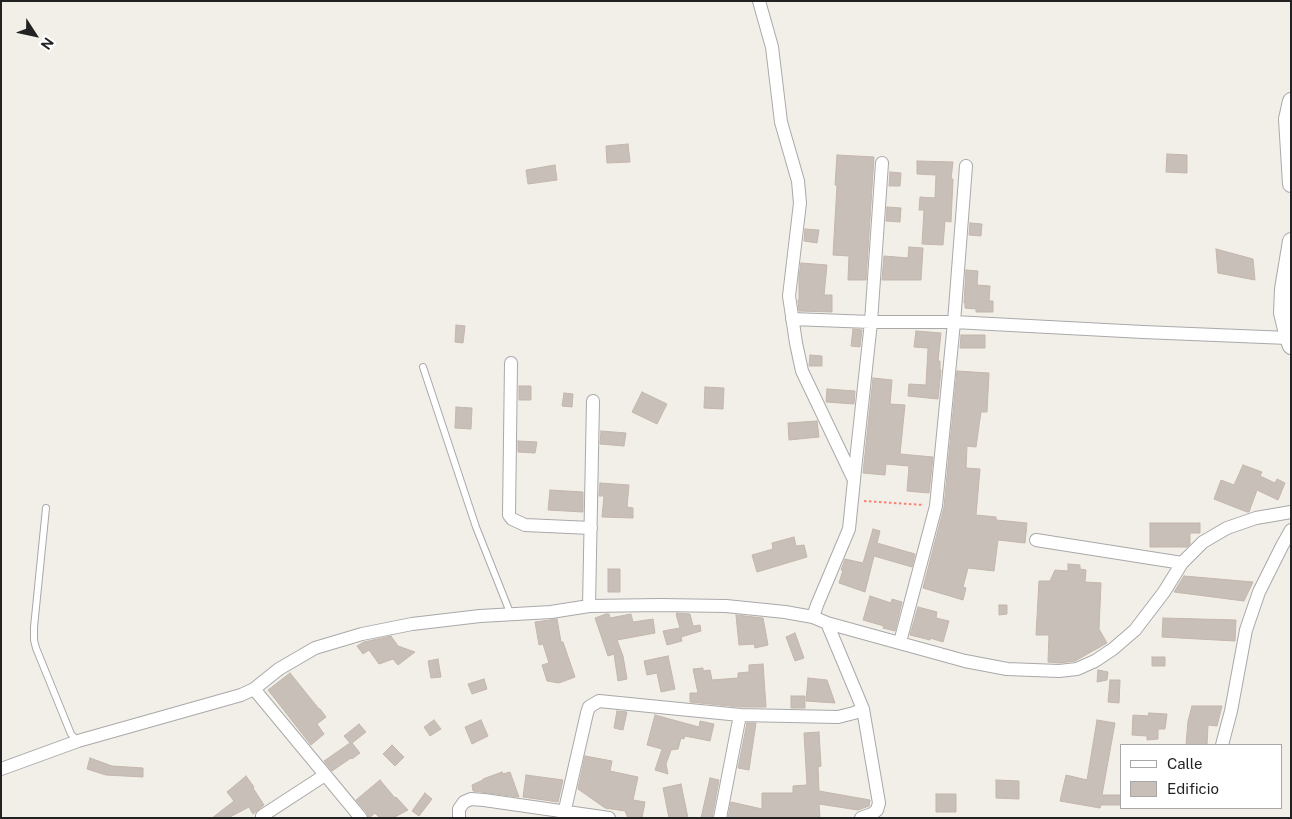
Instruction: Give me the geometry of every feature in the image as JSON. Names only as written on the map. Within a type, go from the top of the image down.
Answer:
[{"type":"street","points":[[759,1],[772,47],[781,122],[798,180],[800,203],[789,296],[802,371],[854,480]]},
{"type":"street","points":[[1291,101],[1287,119],[1291,184]]},
{"type":"street","points":[[813,618],[849,529],[871,322],[882,163]]},
{"type":"street","points":[[900,642],[936,506],[954,322],[966,166]]},
{"type":"street","points":[[792,318],[871,322],[954,322],[1289,342],[1282,313],[1283,289],[1291,240]]},
{"type":"street","points":[[511,363],[509,515],[512,519],[525,525],[591,528]]},
{"type":"street","points":[[589,606],[593,401]]},
{"type":"street","points":[[1,769],[78,741],[241,695],[254,689],[279,669],[315,648],[362,634],[422,623],[480,616],[551,612],[589,606],[726,606],[785,612],[813,618],[965,661],[1007,669],[1059,671],[1077,669],[1096,661],[1135,630],[1164,592],[1182,563],[1203,542],[1227,528],[1256,518],[1291,512]]},
{"type":"street","points":[[1222,744],[1231,711],[1246,630],[1259,592],[1291,530]]},
{"type":"street","points":[[1036,540],[1182,563]]},
{"type":"street","points":[[827,623],[864,709],[879,803],[877,810],[861,818]]},
{"type":"street","points":[[254,689],[361,818]]},
{"type":"street","points":[[563,814],[587,713],[592,704],[599,701],[740,715],[838,717],[864,709]]},
{"type":"street","points":[[720,818],[740,715]]},
{"type":"street","points":[[262,816],[324,775]]},
{"type":"street","points":[[459,818],[459,809],[464,802],[471,799],[563,814],[609,818]]},
{"type":"lane","points":[[423,366],[476,527],[511,615]]},
{"type":"lane","points":[[46,508],[34,640],[71,734],[78,741]]},
{"type":"path","points":[[852,501],[936,506]]},
{"type":"building","points":[[628,144],[630,162],[607,163],[606,146]]},
{"type":"building","points":[[1167,154],[1187,155],[1187,173],[1166,172]]},
{"type":"building","points":[[837,155],[874,157],[866,280],[848,280],[849,256],[833,255]]},
{"type":"building","points":[[917,161],[953,162],[951,222],[945,221],[943,245],[922,244],[924,210],[919,210],[920,197],[935,198],[936,175],[917,174]]},
{"type":"building","points":[[555,165],[557,180],[528,184],[526,170]]},
{"type":"building","points":[[890,172],[901,173],[900,186],[889,186]]},
{"type":"building","points":[[887,207],[901,208],[900,222],[886,221]]},
{"type":"building","points":[[970,223],[982,224],[981,236],[969,235]]},
{"type":"building","points":[[805,229],[819,230],[817,243],[804,241]]},
{"type":"building","points":[[909,247],[923,248],[921,280],[882,280],[884,256],[908,258]]},
{"type":"building","points":[[1216,249],[1253,259],[1255,280],[1218,273]]},
{"type":"building","points":[[801,263],[827,265],[824,295],[832,295],[832,312],[799,311]]},
{"type":"building","points":[[966,270],[978,271],[977,285],[990,286],[989,301],[993,301],[993,312],[976,312],[976,309],[965,308]]},
{"type":"building","points":[[456,325],[465,326],[463,343],[455,342]]},
{"type":"building","points":[[853,329],[862,330],[860,347],[851,346]]},
{"type":"building","points":[[916,331],[941,333],[938,361],[940,361],[941,370],[938,399],[908,396],[909,384],[926,385],[928,348],[914,347]]},
{"type":"building","points":[[961,335],[985,335],[985,348],[960,348]]},
{"type":"building","points":[[810,355],[822,356],[822,366],[809,366]]},
{"type":"building","points":[[957,371],[989,373],[987,412],[981,412],[976,447],[967,446],[966,468],[980,469],[976,515],[996,517],[996,520],[1027,523],[1025,543],[998,540],[994,571],[968,568],[963,587],[966,588],[963,600],[923,588],[944,507]]},
{"type":"building","points":[[873,378],[892,380],[890,404],[905,405],[900,454],[933,457],[929,493],[907,491],[909,466],[886,464],[885,475],[863,473]]},
{"type":"building","points":[[519,386],[531,386],[531,400],[519,400]]},
{"type":"building","points":[[705,387],[724,388],[723,409],[704,408]]},
{"type":"building","points":[[827,389],[855,391],[854,404],[826,402]]},
{"type":"building","points":[[642,392],[667,404],[657,424],[632,412]]},
{"type":"building","points":[[564,393],[573,394],[572,407],[562,406]]},
{"type":"building","points":[[456,407],[472,408],[471,429],[455,428]]},
{"type":"building","points":[[817,421],[819,437],[789,440],[788,423]]},
{"type":"building","points":[[601,431],[626,433],[624,446],[600,444]]},
{"type":"building","points":[[518,441],[537,442],[535,453],[518,452]]},
{"type":"building","points":[[1243,465],[1262,472],[1260,476],[1275,483],[1277,479],[1285,483],[1278,500],[1257,490],[1249,512],[1247,512],[1214,499],[1221,480],[1234,485]]},
{"type":"building","points":[[600,483],[629,485],[627,507],[633,508],[633,518],[602,517],[604,496],[599,496]]},
{"type":"building","points":[[550,490],[583,492],[583,512],[548,510]]},
{"type":"building","points":[[1150,523],[1200,523],[1200,533],[1190,533],[1190,544],[1187,547],[1150,547]]},
{"type":"building","points":[[873,529],[880,531],[877,543],[915,554],[912,567],[874,556],[865,592],[839,583],[845,559],[863,563]]},
{"type":"building","points":[[794,537],[796,546],[804,545],[807,557],[757,572],[752,555],[773,549],[772,543]]},
{"type":"building","points":[[1068,564],[1080,565],[1080,569],[1086,570],[1085,582],[1101,583],[1099,629],[1107,643],[1075,661],[1048,662],[1049,635],[1036,635],[1039,581],[1050,581],[1055,570],[1068,571]]},
{"type":"building","points":[[608,569],[620,569],[620,592],[608,592]]},
{"type":"building","points":[[1184,576],[1253,582],[1244,601],[1174,592]]},
{"type":"building","points":[[870,596],[891,603],[892,599],[902,602],[895,631],[863,620]]},
{"type":"building","points":[[999,605],[1007,605],[1007,614],[999,615]]},
{"type":"building","points":[[918,607],[937,612],[936,618],[949,621],[943,642],[910,635]]},
{"type":"building","points":[[677,613],[690,614],[693,626],[700,625],[701,631],[681,637],[682,641],[667,645],[663,631],[680,628]]},
{"type":"building","points":[[609,614],[610,618],[631,614],[633,622],[653,619],[655,633],[617,640],[623,656],[627,679],[618,681],[614,654],[608,656],[595,618]]},
{"type":"building","points":[[736,615],[763,618],[768,645],[755,648],[754,644],[739,645]]},
{"type":"building","points":[[1163,618],[1236,620],[1235,641],[1162,637]]},
{"type":"building","points":[[557,619],[561,642],[563,642],[575,677],[559,683],[547,681],[542,665],[549,663],[543,644],[539,645],[535,622]]},
{"type":"building","points":[[795,633],[804,658],[795,661],[786,637]]},
{"type":"building","points":[[391,636],[398,646],[415,652],[398,665],[393,659],[379,664],[369,650],[363,654],[357,646],[364,642]]},
{"type":"building","points":[[668,656],[675,689],[661,692],[657,673],[647,675],[644,661]]},
{"type":"building","points":[[1152,657],[1165,657],[1165,666],[1152,666]]},
{"type":"building","points":[[438,659],[441,677],[431,678],[428,661]]},
{"type":"building","points":[[763,664],[766,707],[740,707],[690,702],[690,693],[698,693],[693,669],[703,668],[703,671],[710,670],[712,680],[738,678],[738,673],[749,672],[749,665]]},
{"type":"building","points":[[1098,670],[1108,672],[1107,680],[1097,682]]},
{"type":"building","points":[[290,673],[326,717],[317,724],[324,734],[311,745],[268,690]]},
{"type":"building","points":[[808,678],[827,680],[835,703],[806,701]]},
{"type":"building","points":[[484,679],[487,689],[472,694],[468,684]]},
{"type":"building","points":[[1110,680],[1120,680],[1119,703],[1108,702]]},
{"type":"building","points":[[791,696],[805,696],[805,708],[791,708]]},
{"type":"building","points":[[1192,706],[1222,706],[1217,726],[1208,725],[1207,744],[1186,744],[1188,721]]},
{"type":"building","points":[[617,711],[627,712],[623,730],[614,728]]},
{"type":"building","points":[[1149,713],[1167,714],[1165,729],[1158,729],[1158,739],[1147,740],[1147,736],[1132,735],[1133,715],[1148,716]]},
{"type":"building","points":[[655,715],[699,727],[700,721],[714,724],[710,741],[685,736],[684,739],[681,738],[678,749],[671,750],[666,764],[668,774],[655,770],[662,749],[647,745]]},
{"type":"building","points":[[434,720],[441,729],[430,736],[424,727]]},
{"type":"building","points":[[481,720],[488,736],[472,744],[465,727]]},
{"type":"building","points":[[1097,720],[1115,723],[1102,795],[1120,795],[1120,805],[1101,805],[1100,808],[1060,801],[1066,775],[1087,780]]},
{"type":"building","points":[[747,723],[756,723],[749,770],[738,768]]},
{"type":"building","points":[[359,724],[366,732],[352,743],[360,753],[332,771],[324,761],[350,743],[344,736]]},
{"type":"building","points":[[819,732],[821,766],[818,767],[819,791],[870,800],[869,806],[858,810],[819,804],[820,818],[728,818],[731,802],[762,809],[762,793],[793,793],[793,786],[807,785],[804,733]]},
{"type":"building","points":[[392,745],[404,757],[395,766],[383,754]]},
{"type":"building","points":[[585,756],[612,761],[610,771],[638,777],[633,800],[645,802],[642,818],[628,818],[625,811],[605,808],[578,789]]},
{"type":"building","points":[[90,758],[112,766],[143,768],[143,777],[106,775],[87,769]]},
{"type":"building","points":[[502,772],[503,774],[510,772],[519,797],[473,791],[472,785]]},
{"type":"building","points":[[526,775],[563,780],[558,802],[523,797]]},
{"type":"building","points":[[246,776],[264,805],[253,814],[249,807],[228,818],[212,818],[234,801],[227,792]]},
{"type":"building","points":[[710,778],[719,780],[712,818],[701,818]]},
{"type":"building","points":[[380,780],[408,810],[393,818],[380,818],[375,813],[369,818],[356,800]]},
{"type":"building","points":[[996,780],[1019,781],[1019,799],[996,798]]},
{"type":"building","points":[[681,784],[688,818],[669,818],[663,788]]},
{"type":"building","points":[[425,793],[432,799],[419,816],[412,811]]},
{"type":"building","points":[[936,794],[956,794],[956,812],[936,812]]}]
